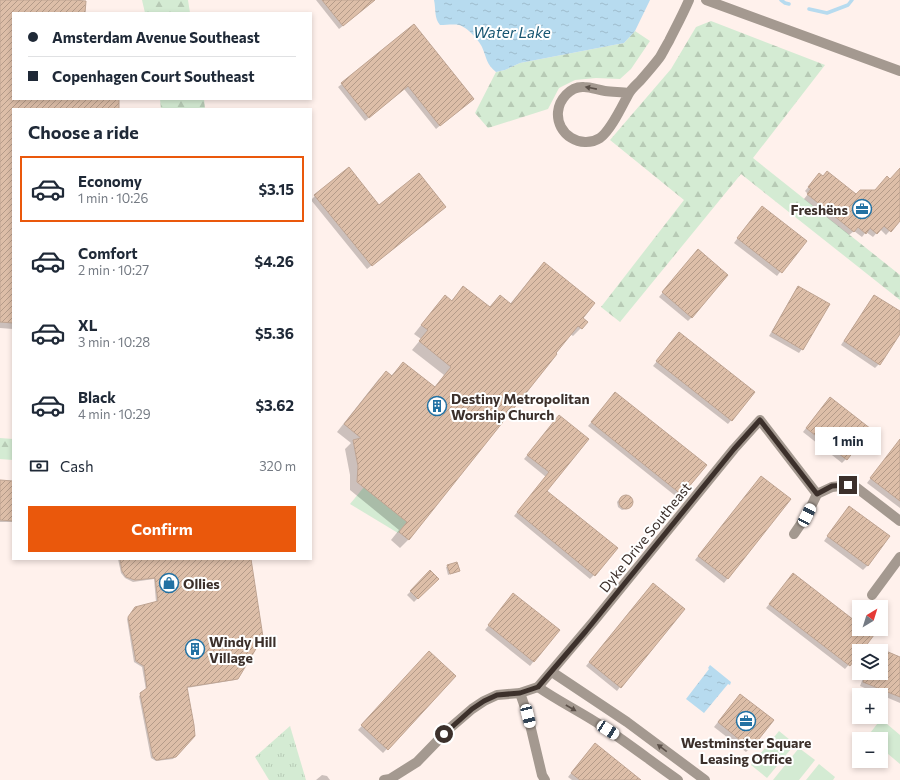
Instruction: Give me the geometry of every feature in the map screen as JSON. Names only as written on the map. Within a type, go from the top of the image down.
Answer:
[{"type":"street","points":[[629,93],[604,91],[583,86],[575,88],[567,94],[561,102],[558,114],[560,126],[572,139],[580,142],[589,142],[600,137],[621,109],[629,93],[661,56],[689,0]]},
{"type":"street","points":[[706,0],[900,71]]},
{"type":"street","name":"Dyke Drive Southeast","points":[[538,687],[552,672],[729,455],[760,420],[817,494]]},
{"type":"street","points":[[794,534],[807,515],[817,494],[832,486],[848,485],[857,488],[900,520]]},
{"type":"street","points":[[872,595],[900,557]]},
{"type":"street","points":[[552,672],[627,722],[705,780]]},
{"type":"street","points":[[388,780],[417,762],[450,728],[484,701],[497,695],[520,693],[538,687],[616,735],[678,780]]},
{"type":"street","points":[[520,693],[528,716],[542,775],[545,780]]},
{"type":"green space","points":[[142,0],[188,0],[190,12],[145,12]]},
{"type":"green space","points":[[711,21],[825,65],[753,158],[900,275],[900,300],[741,174],[620,322],[601,307],[684,200],[610,140],[671,69],[696,27]]},
{"type":"green space","points":[[635,31],[650,41],[631,69],[620,79],[596,78],[575,80],[559,88],[548,109],[488,128],[475,113],[496,72],[505,70],[520,63],[624,43]]},
{"type":"green space","points":[[160,100],[204,100],[205,108],[161,108]]},
{"type":"green space","points":[[0,438],[12,439],[12,460],[0,459]]},
{"type":"green space","points":[[364,487],[407,522],[398,533],[350,504]]},
{"type":"green space","points":[[877,724],[887,724],[900,735],[900,764],[888,754],[888,732],[871,732]]},
{"type":"green space","points":[[290,726],[306,780],[269,780],[255,757]]},
{"type":"green space","points":[[779,731],[795,744],[767,778],[751,765]]},
{"type":"green space","points":[[799,748],[815,760],[799,780],[773,780]]},
{"type":"green space","points":[[819,764],[835,777],[833,780],[806,780]]},
{"type":"water","name":"Water Lake","points":[[434,0],[650,0],[635,31],[624,43],[520,63],[505,70],[496,72],[488,63],[484,51],[476,37],[469,31],[459,25],[440,25],[436,16]]},
{"type":"water","points":[[710,665],[731,682],[730,685],[728,684],[704,713],[686,699],[709,669],[708,668]]},
{"type":"building","points":[[0,0],[86,1],[85,12],[12,12],[12,100],[119,100],[119,108],[12,108],[12,323],[0,322]]},
{"type":"building","points":[[322,0],[375,0],[343,26]]},
{"type":"building","points":[[414,24],[474,99],[440,126],[408,86],[369,118],[341,83]]},
{"type":"building","points":[[349,167],[379,205],[419,173],[446,207],[372,266],[314,195]]},
{"type":"building","name":"Freshëns","points":[[900,168],[900,221],[891,232],[884,226],[877,234],[870,228],[866,234],[858,227],[854,232],[807,194],[811,189],[808,187],[819,173],[823,176],[827,171],[856,194],[860,190],[875,190],[887,176],[890,179]]},
{"type":"building","points":[[762,206],[807,241],[782,273],[737,238]]},
{"type":"building","points":[[698,249],[728,275],[692,318],[662,292]]},
{"type":"building","name":"Destiny Metropolitan Worship Church","points":[[544,262],[595,303],[583,318],[588,322],[582,329],[578,326],[409,540],[399,532],[407,522],[357,482],[358,466],[353,440],[361,438],[344,424],[386,371],[392,376],[403,362],[435,387],[451,367],[419,341],[428,330],[421,325],[445,295],[452,301],[463,286],[490,307],[500,295],[511,304]]},
{"type":"building","points":[[798,286],[830,304],[803,350],[772,332]]},
{"type":"building","points":[[874,295],[900,311],[900,334],[880,365],[844,341]]},
{"type":"building","points":[[679,332],[755,392],[732,421],[656,361]]},
{"type":"building","points":[[615,392],[707,465],[682,495],[591,422]]},
{"type":"building","points":[[830,397],[871,429],[847,460],[806,428]]},
{"type":"building","points":[[559,415],[589,439],[547,491],[618,548],[595,576],[517,512],[549,472],[527,455]]},
{"type":"building","points":[[900,439],[900,501],[870,478]]},
{"type":"building","points":[[761,476],[791,499],[728,579],[698,556]]},
{"type":"building","points":[[0,480],[12,481],[12,521],[0,520]]},
{"type":"building","points":[[626,495],[631,497],[633,502],[631,507],[626,509],[621,507],[619,502],[621,497]]},
{"type":"building","points":[[849,506],[890,536],[868,566],[827,536]]},
{"type":"building","name":"Windy Hill Village","points":[[120,560],[251,560],[263,637],[238,679],[187,687],[195,736],[176,757],[156,760],[153,757],[140,693],[147,688],[144,666],[136,661],[128,617],[135,607],[158,601],[155,578],[135,580],[126,577],[122,571]]},
{"type":"building","points":[[457,562],[460,571],[450,574],[447,565]]},
{"type":"building","points":[[430,570],[439,579],[418,599],[410,591]]},
{"type":"building","points":[[793,573],[852,619],[852,636],[873,636],[867,644],[852,644],[852,663],[850,666],[769,604]]},
{"type":"building","points":[[653,583],[685,609],[621,688],[589,662]]},
{"type":"building","points":[[513,593],[560,630],[534,662],[488,625]]},
{"type":"building","points":[[429,651],[456,676],[388,750],[361,725]]},
{"type":"building","points":[[888,652],[900,657],[900,697],[888,692],[888,688],[878,688],[863,682],[864,680],[888,680]]},
{"type":"building","name":"Westminster Square Leasing Office","points":[[740,694],[774,720],[751,749],[718,722]]},
{"type":"building","points":[[595,743],[641,780],[580,780],[571,773]]},
{"type":"waterway","points":[[781,0],[789,4]]},
{"type":"waterway","points":[[809,9],[827,13],[848,5],[852,0]]},
{"type":"place","name":"Freshëns","points":[[862,209]]},
{"type":"place","name":"Destiny Metropolitan Worship Church","points":[[437,406]]},
{"type":"place","name":"Ollies","points":[[169,583]]},
{"type":"place","name":"Windy Hill Village","points":[[195,649]]},
{"type":"place","name":"Westminster Square Leasing Office","points":[[746,721]]},
{"type":"route","points":[[444,734],[472,709],[484,701],[497,695],[520,693],[538,687],[586,631],[734,449],[760,420],[817,494],[832,486],[848,485]]}]
